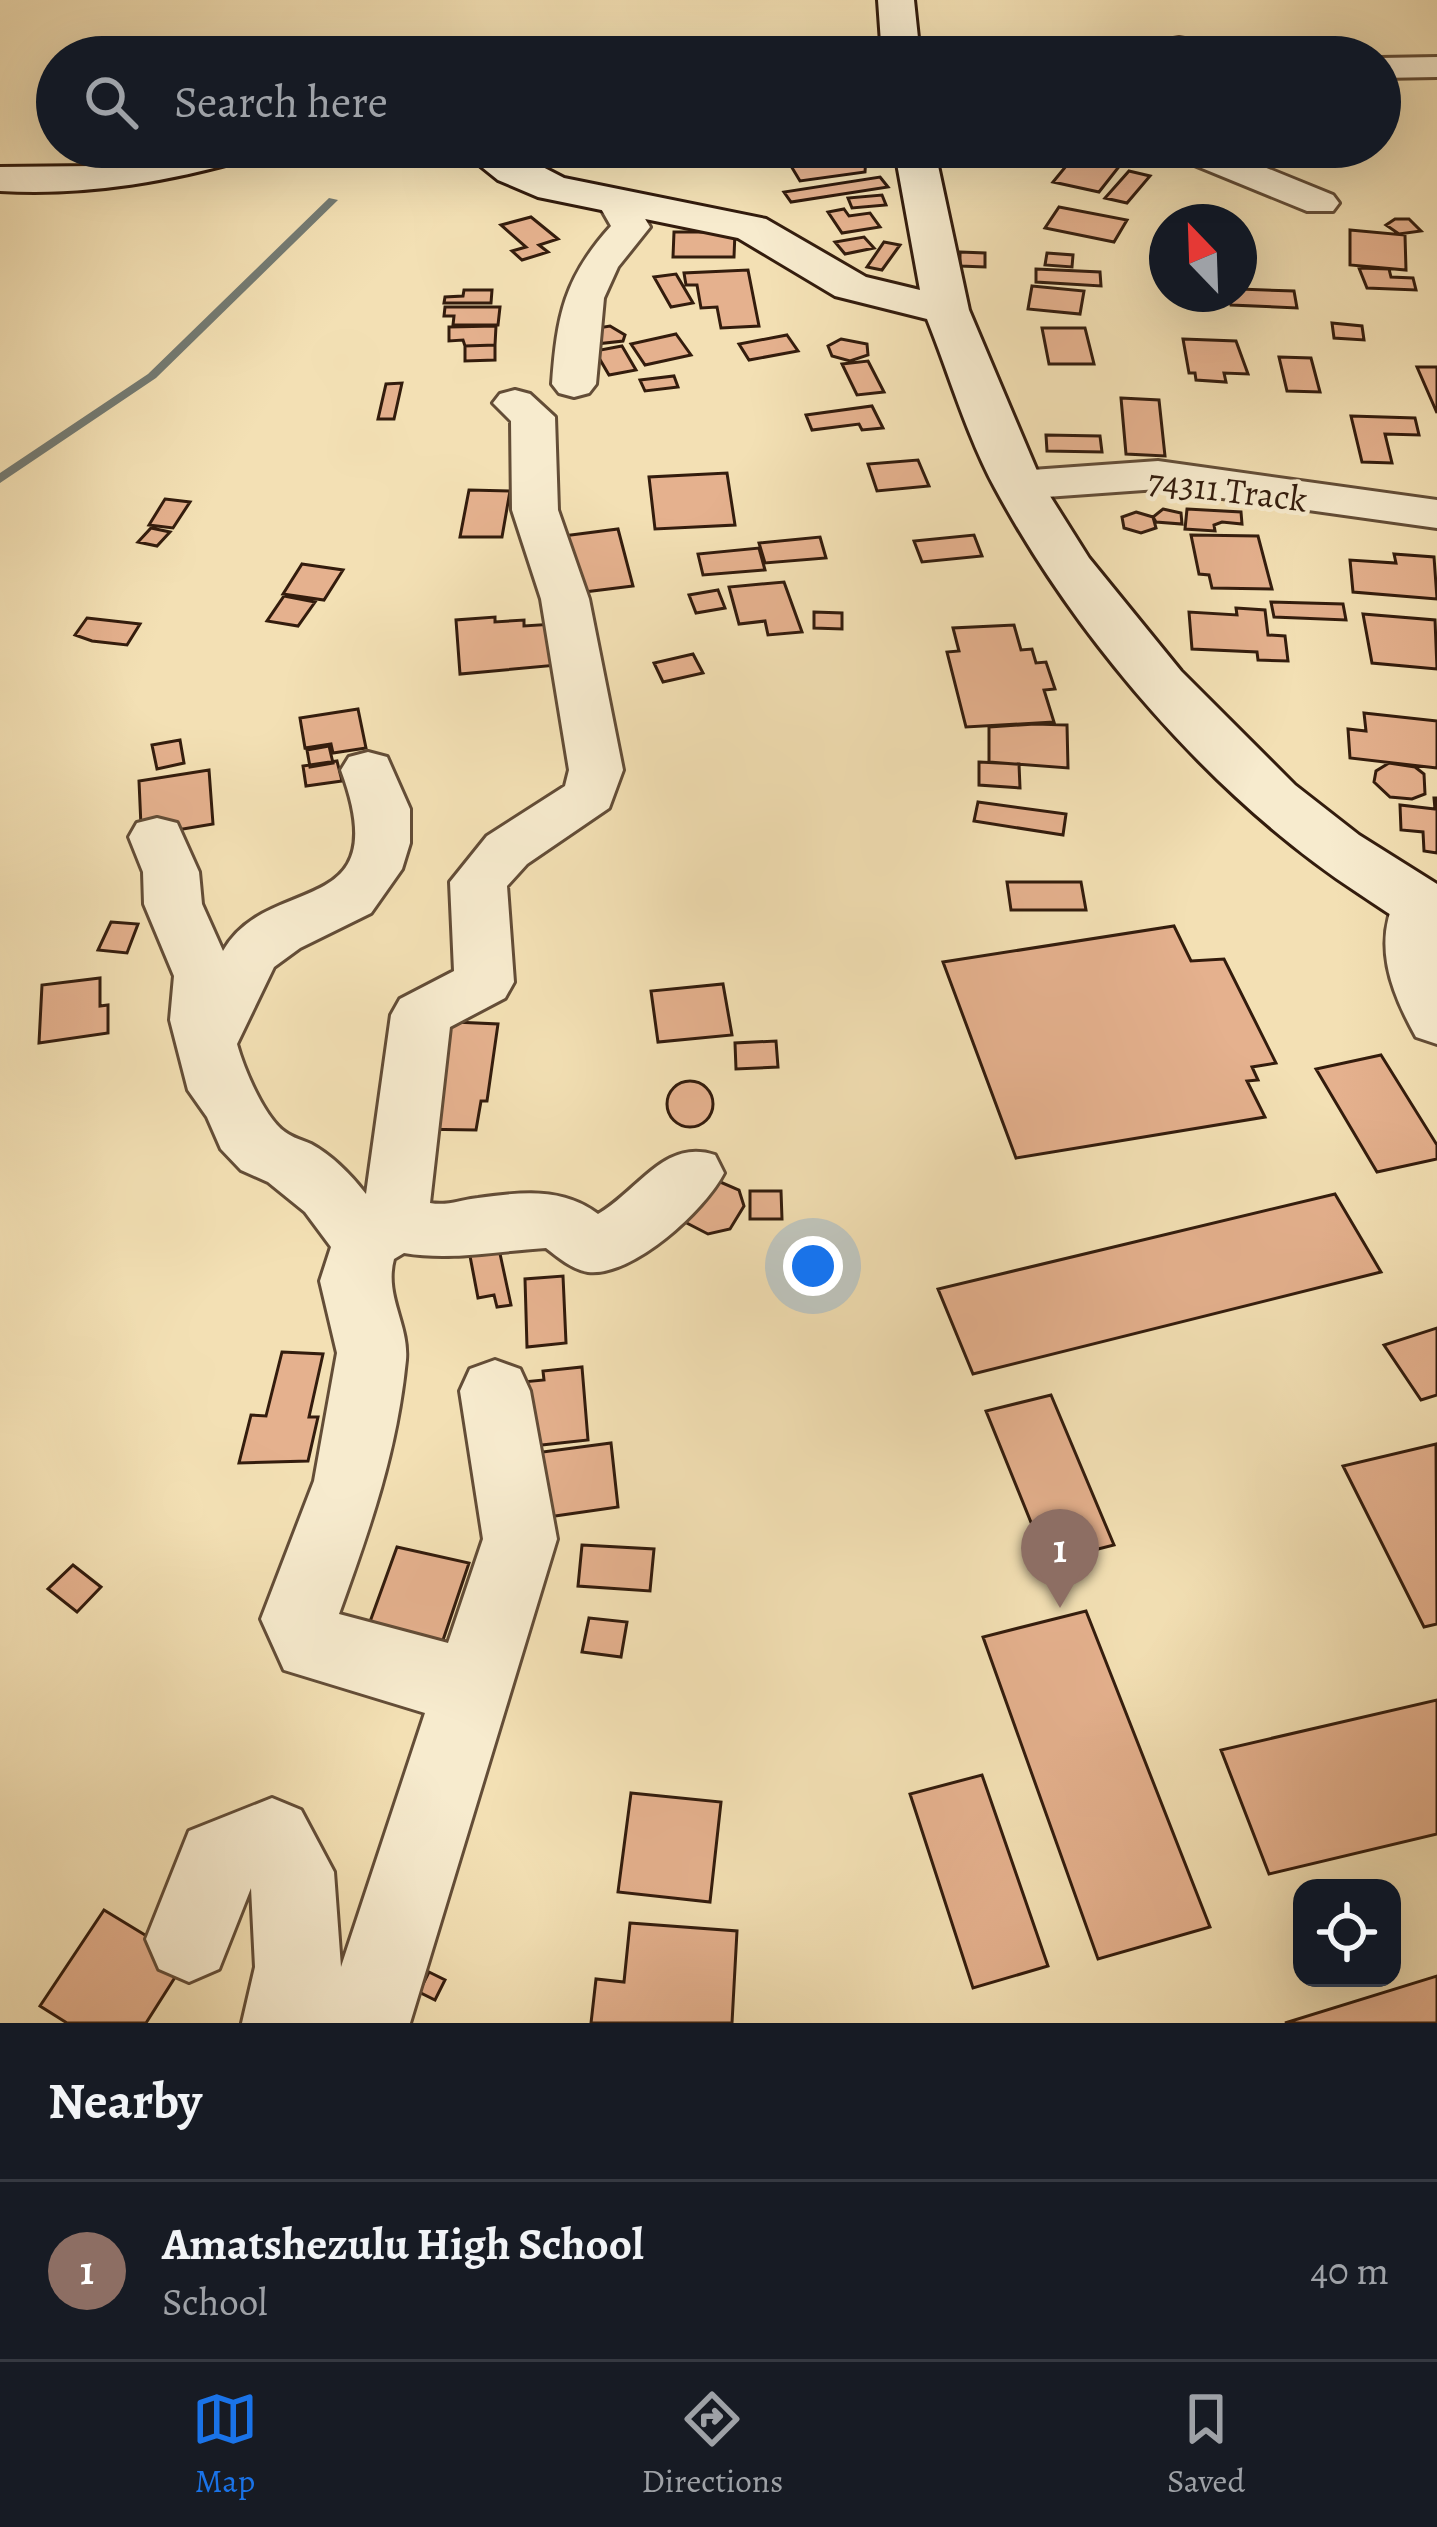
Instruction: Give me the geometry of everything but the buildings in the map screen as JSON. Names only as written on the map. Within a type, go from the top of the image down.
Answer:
[{"type":"street","points":[[896,0],[900,36]]},
{"type":"street","points":[[1401,68],[1437,67]]},
{"type":"street","points":[[0,179],[86,182],[170,168]]},
{"type":"street","points":[[508,168],[553,188],[618,205],[751,228],[851,287],[946,310]]},
{"type":"street","points":[[918,168],[946,310],[1018,484],[1068,566],[1161,685],[1274,799],[1337,850],[1428,910],[1410,933],[1426,1004],[1437,1021]]},
{"type":"street","points":[[1234,168],[1319,203]]},
{"type":"street","points":[[574,384],[578,307],[589,278],[632,227],[618,205]]},
{"type":"street","points":[[472,1688],[311,1644],[299,1619],[350,1481],[372,1352],[354,1281],[380,1234],[422,1015],[484,982],[478,882],[507,850],[590,795],[596,770],[565,599],[535,510],[533,417],[515,403]]},
{"type":"street","name":"74311 Track","points":[[1018,484],[1158,476],[1437,514]]},
{"type":"street","points":[[206,1045],[251,953],[351,899],[374,869],[382,843],[382,809],[368,770]]},
{"type":"street","points":[[157,837],[171,872],[173,904],[181,913],[212,930],[261,946]]},
{"type":"street","points":[[181,913],[204,976],[200,1020],[219,1090],[235,1105],[244,1131],[264,1152],[291,1164],[380,1234],[446,1233],[476,1225],[558,1220],[590,1245],[610,1240],[661,1205],[692,1173]]},
{"type":"street","points":[[367,2023],[520,1539],[495,1391]]},
{"type":"street","points":[[189,1939],[218,1860],[272,1839],[292,1872],[298,1967],[286,2023]]},
{"type":"waterway","points":[[0,479],[152,376],[333,200]]},
{"type":"place","name":"Amatshezulu High School","points":[[1060,1608]]}]
